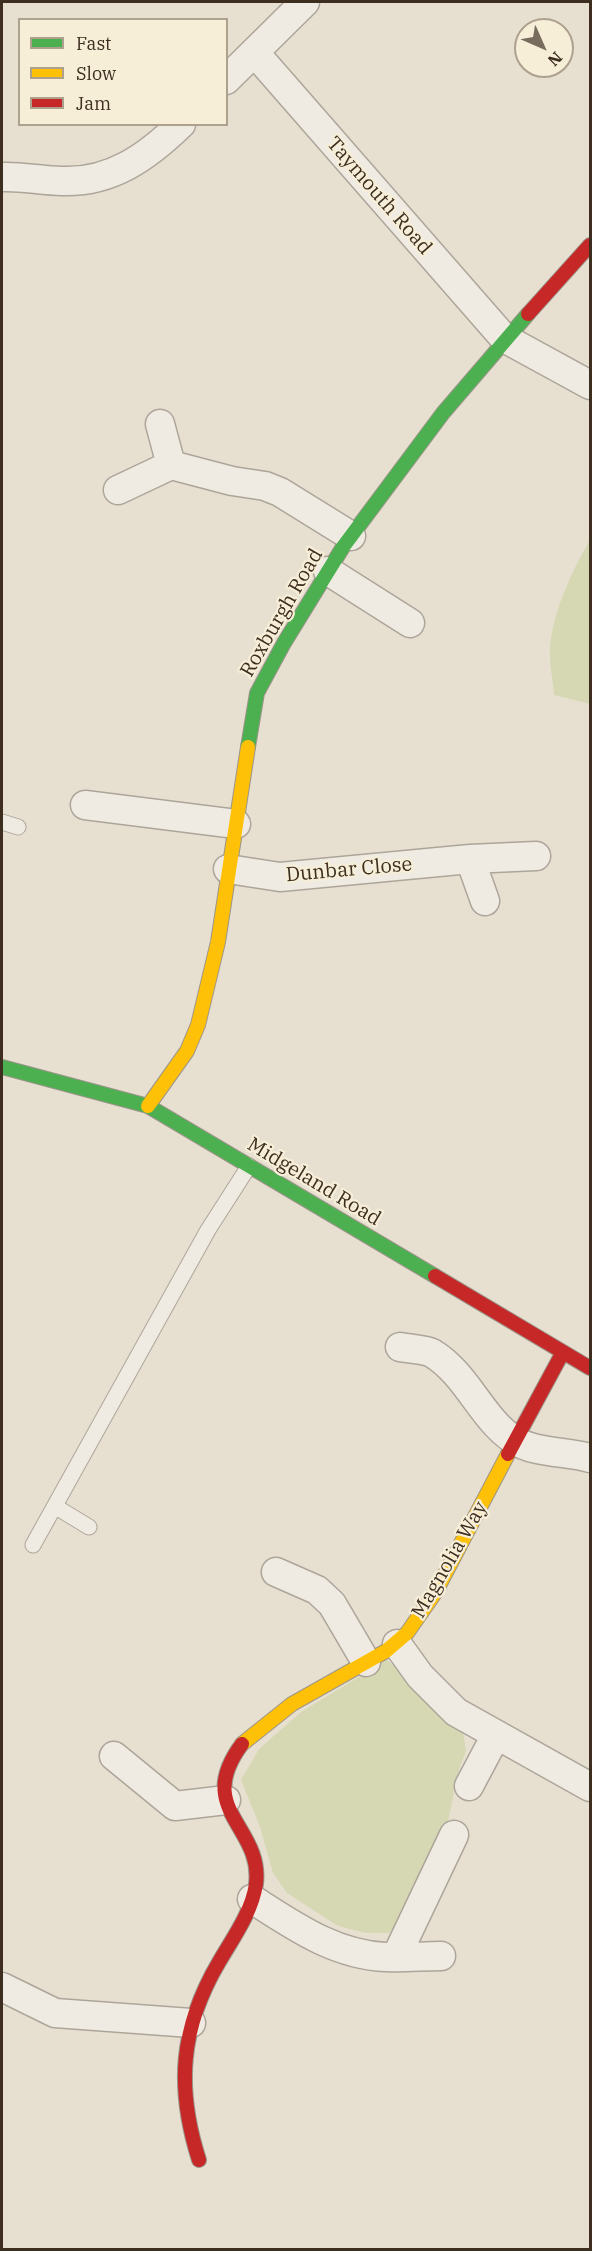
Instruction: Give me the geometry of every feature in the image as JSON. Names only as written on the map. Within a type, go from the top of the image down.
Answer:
[{"type":"street","points":[[228,78],[305,2]]},
{"type":"street","name":"Taymouth Road","points":[[255,53],[504,338]]},
{"type":"street","points":[[2,177],[64,182],[104,177],[134,164],[160,145],[179,126]]},
{"type":"street","name":"Roxburgh Road","points":[[148,1106],[187,1052],[198,1025],[218,942],[257,693],[269,666],[351,536],[401,466],[504,338],[591,245]]},
{"type":"street","points":[[504,338],[591,385]]},
{"type":"street","points":[[160,424],[171,465]]},
{"type":"street","points":[[118,490],[171,465],[273,489],[351,536]]},
{"type":"street","points":[[328,571],[410,623]]},
{"type":"street","points":[[85,805],[236,824]]},
{"type":"street","name":"Dunbar Close","points":[[228,869],[279,877],[470,859],[536,856]]},
{"type":"street","points":[[470,859],[485,900]]},
{"type":"street","name":"Midgeland Road","points":[[2,1068],[148,1106],[591,1368]]},
{"type":"street","points":[[400,1347],[430,1352],[451,1369],[495,1424],[516,1441],[548,1451],[591,1458]]},
{"type":"street","name":"Magnolia Way","points":[[199,2160],[191,2140],[183,2083],[183,2057],[191,2023],[212,1974],[252,1899],[256,1879],[254,1864],[226,1800],[224,1775],[238,1748],[283,1712],[397,1644],[419,1616],[448,1567],[563,1352]]},
{"type":"street","points":[[276,1572],[317,1590],[332,1604],[366,1662]]},
{"type":"street","points":[[397,1644],[420,1676],[456,1712],[591,1787]]},
{"type":"street","points":[[469,1786],[496,1735]]},
{"type":"street","points":[[114,1756],[175,1806],[226,1800]]},
{"type":"street","points":[[396,1957],[454,1835]]},
{"type":"street","points":[[252,1899],[308,1935],[351,1952],[396,1957],[441,1956]]},
{"type":"street","points":[[2,1987],[55,2013],[191,2023]]},
{"type":"lane","points":[[2,822],[18,827]]},
{"type":"lane","points":[[33,1545],[208,1230],[249,1166]]},
{"type":"lane","points":[[56,1507],[89,1527]]},
{"type":"green space","points":[[590,540],[590,704],[554,695],[550,654],[559,606],[570,578]]},
{"type":"green space","points":[[387,1660],[462,1725],[466,1751],[459,1769],[444,1840],[406,1916],[389,1933],[366,1933],[338,1926],[287,1893],[273,1873],[260,1827],[241,1780],[259,1749],[301,1712]]},
{"type":"traffic: fast","points":[[248,747],[257,693],[284,643],[343,547],[443,413],[528,314]]},
{"type":"traffic: fast","points":[[2,1067],[148,1106],[435,1276]]},
{"type":"traffic: slow","points":[[148,1106],[187,1051],[198,1025],[218,942],[248,747]]},
{"type":"traffic: slow","points":[[242,1744],[292,1704],[386,1651],[407,1633],[435,1593],[508,1454]]},
{"type":"traffic: jam","points":[[528,314],[590,245]]},
{"type":"traffic: jam","points":[[435,1276],[590,1368]]},
{"type":"traffic: jam","points":[[508,1454],[563,1352]]},
{"type":"traffic: jam","points":[[199,2160],[187,2108],[185,2083],[189,2035],[206,1987],[246,1915],[256,1884],[255,1864],[250,1847],[233,1817],[224,1786],[229,1767],[242,1744]]}]
